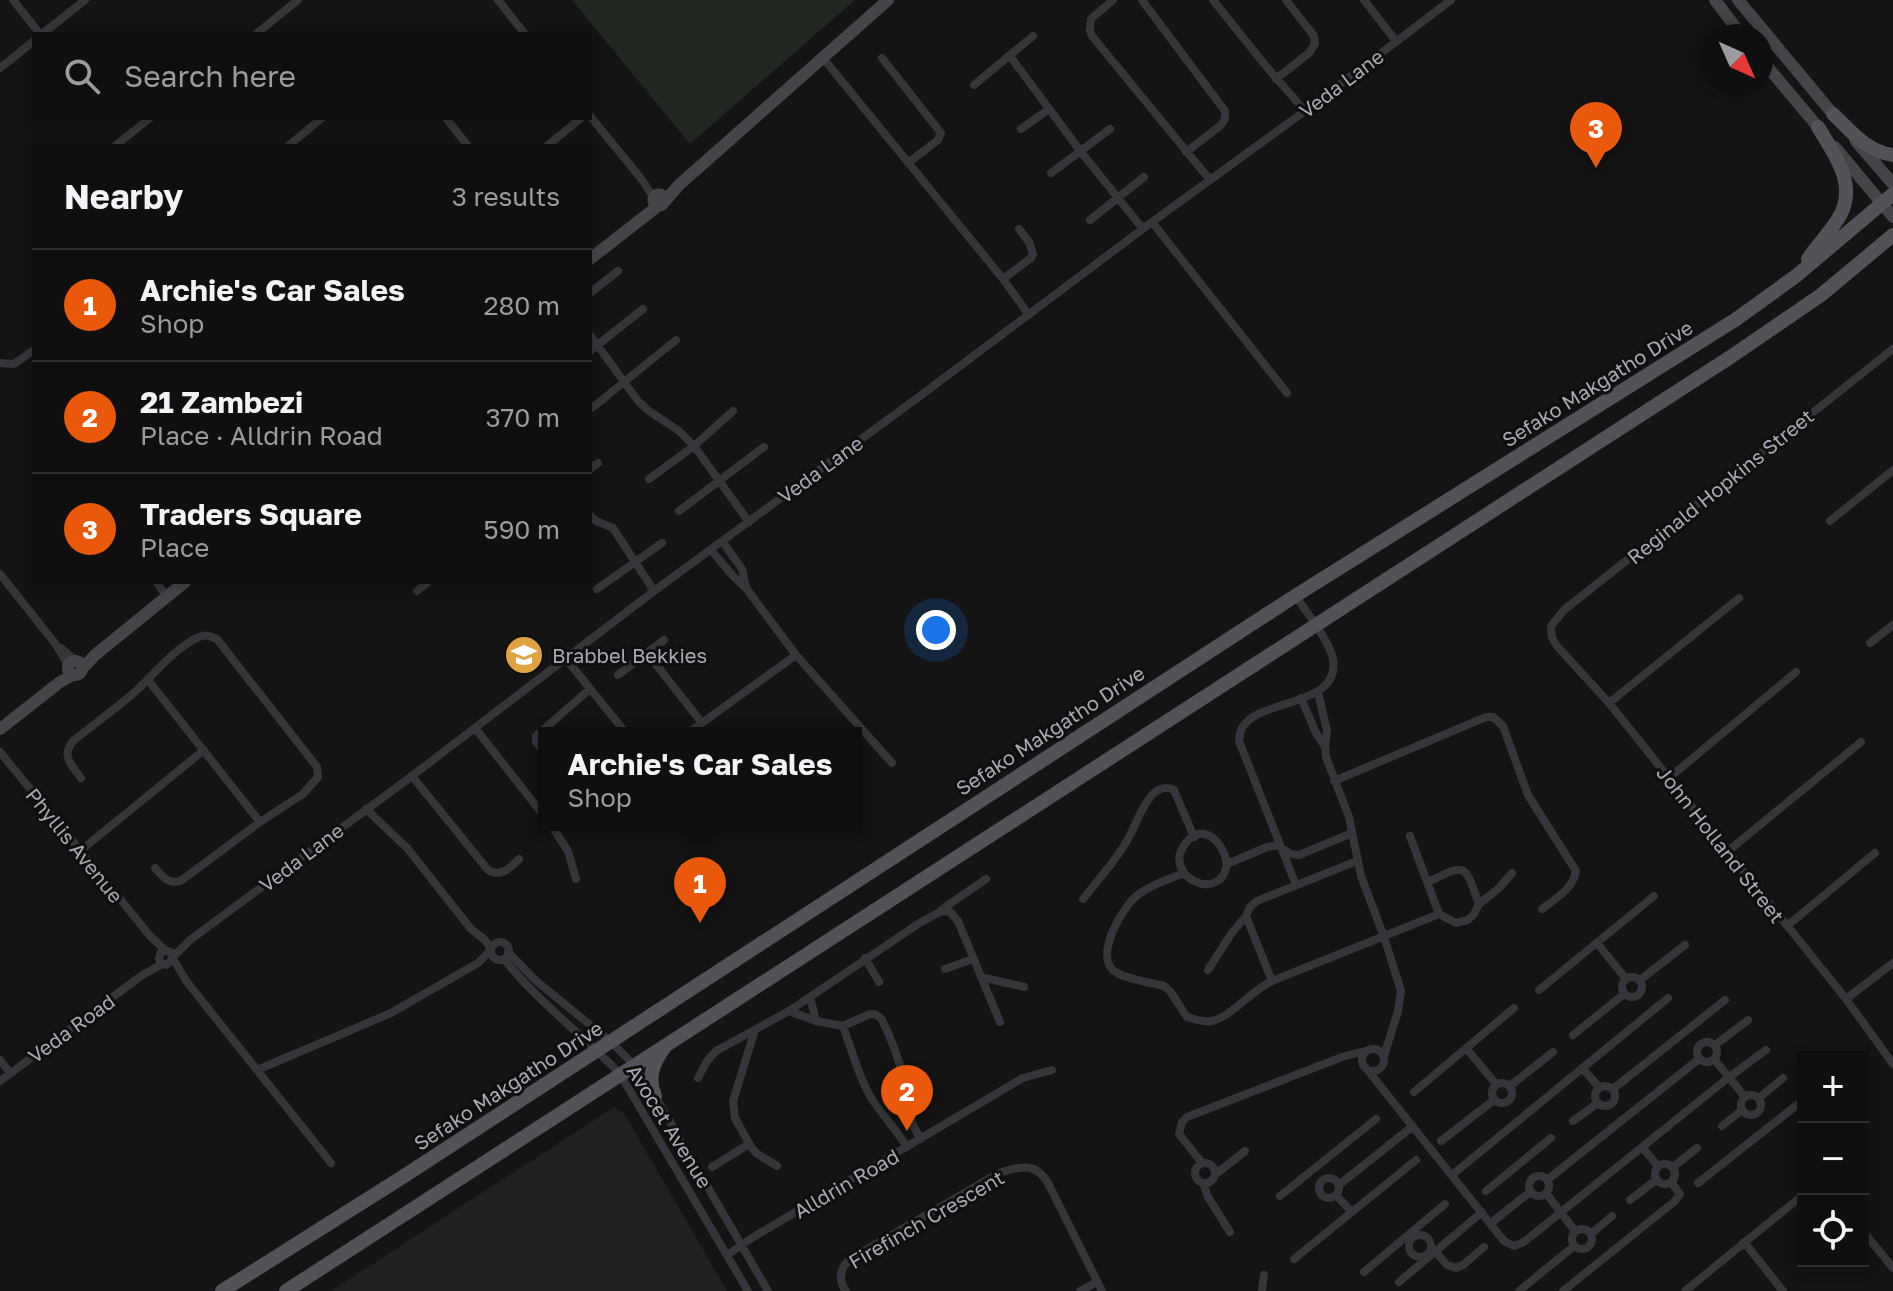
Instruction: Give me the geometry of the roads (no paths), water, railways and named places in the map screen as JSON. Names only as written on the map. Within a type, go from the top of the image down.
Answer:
[{"type":"main road","points":[[1833,114],[1866,144],[1893,155]]},
{"type":"main road","points":[[1796,276],[1839,217],[1846,196],[1843,171],[1818,127]]},
{"type":"main road","name":"Sefako Makgatho Drive","points":[[222,1291],[401,1178],[1295,596],[1727,325],[1796,276],[1888,199]]},
{"type":"main road","points":[[286,1291],[1741,350],[1821,295],[1893,235]]},
{"type":"main road","points":[[655,1096],[651,1087],[653,1069],[663,1049],[676,1037]]},
{"type":"street","points":[[13,0],[39,32]]},
{"type":"street","points":[[44,32],[85,0]]},
{"type":"street","points":[[258,32],[298,0]]},
{"type":"street","points":[[498,0],[523,32]]},
{"type":"street","points":[[592,257],[679,185],[888,0]]},
{"type":"street","points":[[1113,0],[1091,19],[1092,36],[1210,180]]},
{"type":"street","points":[[1142,0],[1225,111],[1225,119],[1220,126],[1186,152]]},
{"type":"street","points":[[1213,0],[1305,111]]},
{"type":"street","points":[[1276,79],[1309,53],[1315,44],[1314,36],[1286,0]]},
{"type":"street","name":"Veda Lane","points":[[190,940],[654,591],[1451,0]]},
{"type":"street","points":[[1715,0],[1733,24]]},
{"type":"street","points":[[1738,0],[1893,184]]},
{"type":"street","points":[[1370,2],[1396,41]]},
{"type":"street","points":[[974,85],[1033,36]]},
{"type":"street","points":[[0,68],[32,43]]},
{"type":"street","points":[[1010,56],[1143,229]]},
{"type":"street","points":[[823,58],[1029,315]]},
{"type":"street","points":[[882,58],[941,133],[938,140],[908,163]]},
{"type":"street","points":[[1773,73],[1818,127],[1888,199],[1893,217]]},
{"type":"street","points":[[1021,129],[1049,109]]},
{"type":"street","points":[[592,118],[658,200]]},
{"type":"street","points":[[118,144],[148,120]]},
{"type":"street","points":[[290,144],[320,120]]},
{"type":"street","points":[[448,120],[466,144]]},
{"type":"street","points":[[549,144],[579,120]]},
{"type":"street","points":[[1051,173],[1110,129]]},
{"type":"street","points":[[1090,220],[1144,177]]},
{"type":"street","points":[[1152,222],[1287,393]]},
{"type":"street","points":[[1003,279],[1033,254],[1019,229]]},
{"type":"street","points":[[592,291],[618,271]]},
{"type":"street","points":[[643,309],[594,348],[644,406],[694,446],[749,522]]},
{"type":"street","points":[[592,408],[676,340]]},
{"type":"street","name":"Reginald Hopkins Street","points":[[1551,626],[1564,610],[1893,349]]},
{"type":"street","points":[[0,363],[14,364],[32,351]]},
{"type":"street","points":[[649,479],[694,446],[733,411]]},
{"type":"street","points":[[679,511],[764,447]]},
{"type":"street","points":[[592,468],[598,463]]},
{"type":"street","points":[[1830,521],[1893,470]]},
{"type":"street","points":[[592,521],[613,528],[654,591]]},
{"type":"street","points":[[722,541],[742,569],[746,588]]},
{"type":"street","points":[[597,589],[662,543]]},
{"type":"street","points":[[711,550],[746,588],[796,655],[860,727]]},
{"type":"street","points":[[1,579],[74,667]]},
{"type":"street","points":[[157,584],[167,597]]},
{"type":"street","points":[[0,729],[60,682],[74,667],[95,655],[183,584]]},
{"type":"street","points":[[417,591],[426,584]]},
{"type":"street","points":[[1295,596],[1333,656],[1329,682],[1318,692],[1250,719],[1242,728],[1239,741],[1296,885]]},
{"type":"street","points":[[1609,703],[1739,598]]},
{"type":"street","points":[[1870,643],[1893,625]]},
{"type":"street","name":"John Holland Street","points":[[1551,626],[1552,638],[1557,646],[1609,703],[1846,999],[1893,1064]]},
{"type":"street","points":[[81,778],[66,754],[69,746],[198,638],[210,636],[219,642],[317,767],[318,773],[316,780],[303,794],[176,883],[168,882],[155,868]]},
{"type":"street","points":[[618,675],[664,640]]},
{"type":"street","points":[[647,653],[702,723]]},
{"type":"street","points":[[696,727],[796,655]]},
{"type":"street","points":[[566,659],[621,727]]},
{"type":"street","points":[[1669,778],[1796,672]]},
{"type":"street","points":[[148,680],[260,822]]},
{"type":"street","points":[[546,727],[590,689]]},
{"type":"street","points":[[1318,692],[1327,731],[1325,746]]},
{"type":"street","points":[[1301,698],[1325,746],[1334,781],[1349,817],[1357,861],[1401,991],[1384,1064],[1372,1071],[1350,1054]]},
{"type":"street","points":[[1334,781],[1486,717],[1493,717],[1503,726],[1528,795],[1576,871],[1574,881],[1542,909]]},
{"type":"street","points":[[475,728],[538,808]]},
{"type":"street","points":[[862,729],[892,763]]},
{"type":"street","points":[[1727,852],[1861,742]]},
{"type":"street","points":[[80,851],[204,750]]},
{"type":"street","name":"Phyllis Avenue","points":[[0,752],[331,1163]]},
{"type":"street","points":[[412,776],[488,870],[498,874],[519,859]]},
{"type":"street","points":[[1083,899],[1126,844],[1156,791],[1166,787],[1174,790],[1194,837]]},
{"type":"street","points":[[257,1070],[391,1013],[498,952],[471,929],[407,848],[366,809]]},
{"type":"street","points":[[555,831],[568,851],[576,879]]},
{"type":"street","points":[[1227,864],[1277,845],[1291,854],[1299,855],[1352,833]]},
{"type":"street","points":[[1212,836],[1226,858],[1226,871],[1217,882],[1195,883],[1184,873],[1181,851],[1194,837],[1212,836]]},
{"type":"street","points":[[1410,836],[1439,914],[1449,920],[1461,923],[1468,920],[1479,904],[1512,873]]},
{"type":"street","points":[[1787,926],[1875,853]]},
{"type":"street","points":[[1208,970],[1257,901],[1357,861]]},
{"type":"street","points":[[1428,882],[1457,868],[1462,869],[1468,874],[1479,904]]},
{"type":"street","points":[[1184,873],[1151,886],[1132,900],[1108,943],[1107,961],[1116,973],[1164,986],[1184,1014],[1199,1021],[1218,1019],[1272,981],[1439,914]]},
{"type":"street","points":[[698,1078],[716,1051],[789,1011],[986,879]]},
{"type":"street","points":[[1539,990],[1654,896]]},
{"type":"street","points":[[935,914],[947,911],[958,921],[1000,1022]]},
{"type":"street","points":[[1246,916],[1272,981]]},
{"type":"street","name":"Veda Road","points":[[0,1081],[190,940]]},
{"type":"street","points":[[1597,943],[1626,979]]},
{"type":"street","points":[[1640,980],[1685,945]]},
{"type":"street","name":"Avocet Avenue","points":[[498,952],[610,1041],[635,1066],[768,1291]]},
{"type":"street","name":"Avocet Avenue","points":[[498,952],[532,991],[620,1074],[748,1291]]},
{"type":"street","points":[[865,958],[879,982]]},
{"type":"street","points":[[945,969],[973,959]]},
{"type":"street","points":[[1846,999],[1893,963]]},
{"type":"street","points":[[981,977],[1024,987]]},
{"type":"street","points":[[1632,977],[1640,980],[1643,988],[1639,995],[1630,998],[1624,994],[1622,988],[1626,979],[1632,977]]},
{"type":"street","points":[[1573,1035],[1624,994]]},
{"type":"street","points":[[1639,995],[1653,1011]]},
{"type":"street","points":[[810,997],[816,1021]]},
{"type":"street","points":[[1452,1175],[1668,998]]},
{"type":"street","points":[[1613,1089],[1725,1000]]},
{"type":"street","points":[[1414,1092],[1514,1008]]},
{"type":"street","points":[[789,1011],[816,1021],[843,1026],[870,1014],[881,1018],[903,1077],[907,1112],[921,1139]]},
{"type":"street","points":[[1715,1045],[1748,1020]]},
{"type":"street","points":[[843,1026],[868,1092],[907,1147]]},
{"type":"street","points":[[755,1030],[732,1107],[749,1144],[756,1153],[777,1166]]},
{"type":"street","points":[[1688,1030],[1700,1043]]},
{"type":"street","points":[[1390,1040],[1364,1055],[1365,1066],[1510,1245],[1518,1245],[1766,1050]]},
{"type":"street","points":[[1707,1041],[1715,1045],[1717,1053],[1714,1059],[1705,1062],[1699,1059],[1696,1052],[1700,1043],[1707,1041]]},
{"type":"street","points":[[1466,1048],[1496,1084]]},
{"type":"street","points":[[1216,1174],[1212,1165],[1202,1163],[1179,1134],[1187,1117],[1350,1054],[1373,1050],[1384,1056]]},
{"type":"street","points":[[1510,1086],[1553,1052]]},
{"type":"street","points":[[1547,1180],[1699,1059]]},
{"type":"street","points":[[1714,1059],[1745,1097]]},
{"type":"street","points":[[0,1060],[10,1073]]},
{"type":"street","points":[[1582,1068],[1599,1087]]},
{"type":"street","points":[[1379,1069],[1379,1085]]},
{"type":"street","name":"Alldrin Road","points":[[727,1255],[1023,1078],[1052,1070]]},
{"type":"street","points":[[1759,1098],[1783,1078]]},
{"type":"street","points":[[1502,1082],[1510,1086],[1513,1094],[1510,1100],[1500,1103],[1494,1100],[1492,1094],[1496,1084],[1502,1082]]},
{"type":"street","points":[[1606,1085],[1613,1089],[1616,1097],[1613,1103],[1607,1106],[1598,1103],[1595,1097],[1599,1087],[1606,1085]]},
{"type":"street","points":[[1759,1098],[1751,1095],[1745,1097],[1741,1103],[1742,1110],[1746,1115],[1756,1115],[1768,1127]]},
{"type":"street","points":[[1756,1115],[1762,1107],[1759,1098]]},
{"type":"street","points":[[1441,1141],[1494,1100]]},
{"type":"street","points":[[1510,1100],[1523,1116]]},
{"type":"street","points":[[1573,1121],[1598,1103]]},
{"type":"street","points":[[1613,1103],[1625,1118]]},
{"type":"street","points":[[1698,1183],[1797,1105]]},
{"type":"street","points":[[1722,1126],[1742,1110]]},
{"type":"street","points":[[1280,1196],[1376,1119]]},
{"type":"street","points":[[1322,1180],[1318,1189],[1327,1198],[1413,1126]]},
{"type":"street","points":[[1486,1191],[1551,1138]]},
{"type":"street","points":[[712,1167],[749,1144]]},
{"type":"street","points":[[1642,1147],[1657,1165]]},
{"type":"street","points":[[1673,1167],[1697,1148]]},
{"type":"street","points":[[1202,1163],[1196,1167],[1197,1180],[1210,1182],[1245,1151]]},
{"type":"street","points":[[1294,1259],[1416,1160]]},
{"type":"street","points":[[1665,1163],[1673,1167],[1675,1175],[1671,1182],[1663,1184],[1656,1180],[1657,1165],[1665,1163]]},
{"type":"street","points":[[1521,1164],[1532,1178]]},
{"type":"street","name":"Firefinch Crescent","points":[[846,1291],[841,1272],[852,1258],[999,1173],[1021,1168],[1034,1169],[1044,1176],[1097,1282]]},
{"type":"street","points":[[1313,1170],[1322,1180]]},
{"type":"street","points":[[1542,1176],[1547,1180],[1549,1187],[1546,1193],[1537,1196],[1530,1192],[1528,1183],[1532,1178],[1542,1176]]},
{"type":"street","points":[[1322,1180],[1332,1178],[1352,1212]]},
{"type":"street","points":[[1630,1200],[1656,1180]]},
{"type":"street","points":[[1563,1291],[1677,1198],[1679,1192],[1671,1182]]},
{"type":"street","points":[[1203,1183],[1230,1232]]},
{"type":"street","points":[[1491,1223],[1530,1192]]},
{"type":"street","points":[[1546,1193],[1575,1231]]},
{"type":"street","points":[[1685,1291],[1797,1200]]},
{"type":"street","points":[[1364,1272],[1412,1235],[1445,1204]]},
{"type":"street","points":[[1399,1282],[1428,1254],[1482,1212]]},
{"type":"street","points":[[1591,1234],[1612,1216]]},
{"type":"street","points":[[1585,1229],[1591,1234],[1592,1241],[1586,1249],[1580,1250],[1574,1246],[1571,1237],[1575,1231],[1585,1229]]},
{"type":"street","points":[[1412,1235],[1410,1250],[1415,1255],[1428,1254],[1456,1268],[1484,1247]]},
{"type":"street","points":[[1412,1235],[1429,1240],[1428,1254],[1417,1266]]},
{"type":"street","points":[[1869,1238],[1893,1268]]},
{"type":"street","points":[[1744,1242],[1783,1291]]},
{"type":"street","points":[[1519,1291],[1574,1246]]},
{"type":"street","points":[[1586,1249],[1598,1263]]},
{"type":"street","points":[[1262,1291],[1264,1275]]},
{"type":"street","points":[[1080,1291],[1097,1282],[1102,1291]]},
{"type":"place","name":"Traders Square","points":[[1596,168]]},
{"type":"place","name":"Brabbel Bekkies","points":[[524,655]]},
{"type":"place","name":"Archie's Car Sales","points":[[700,923]]},
{"type":"place","name":"21 Zambezi","points":[[907,1131]]}]
